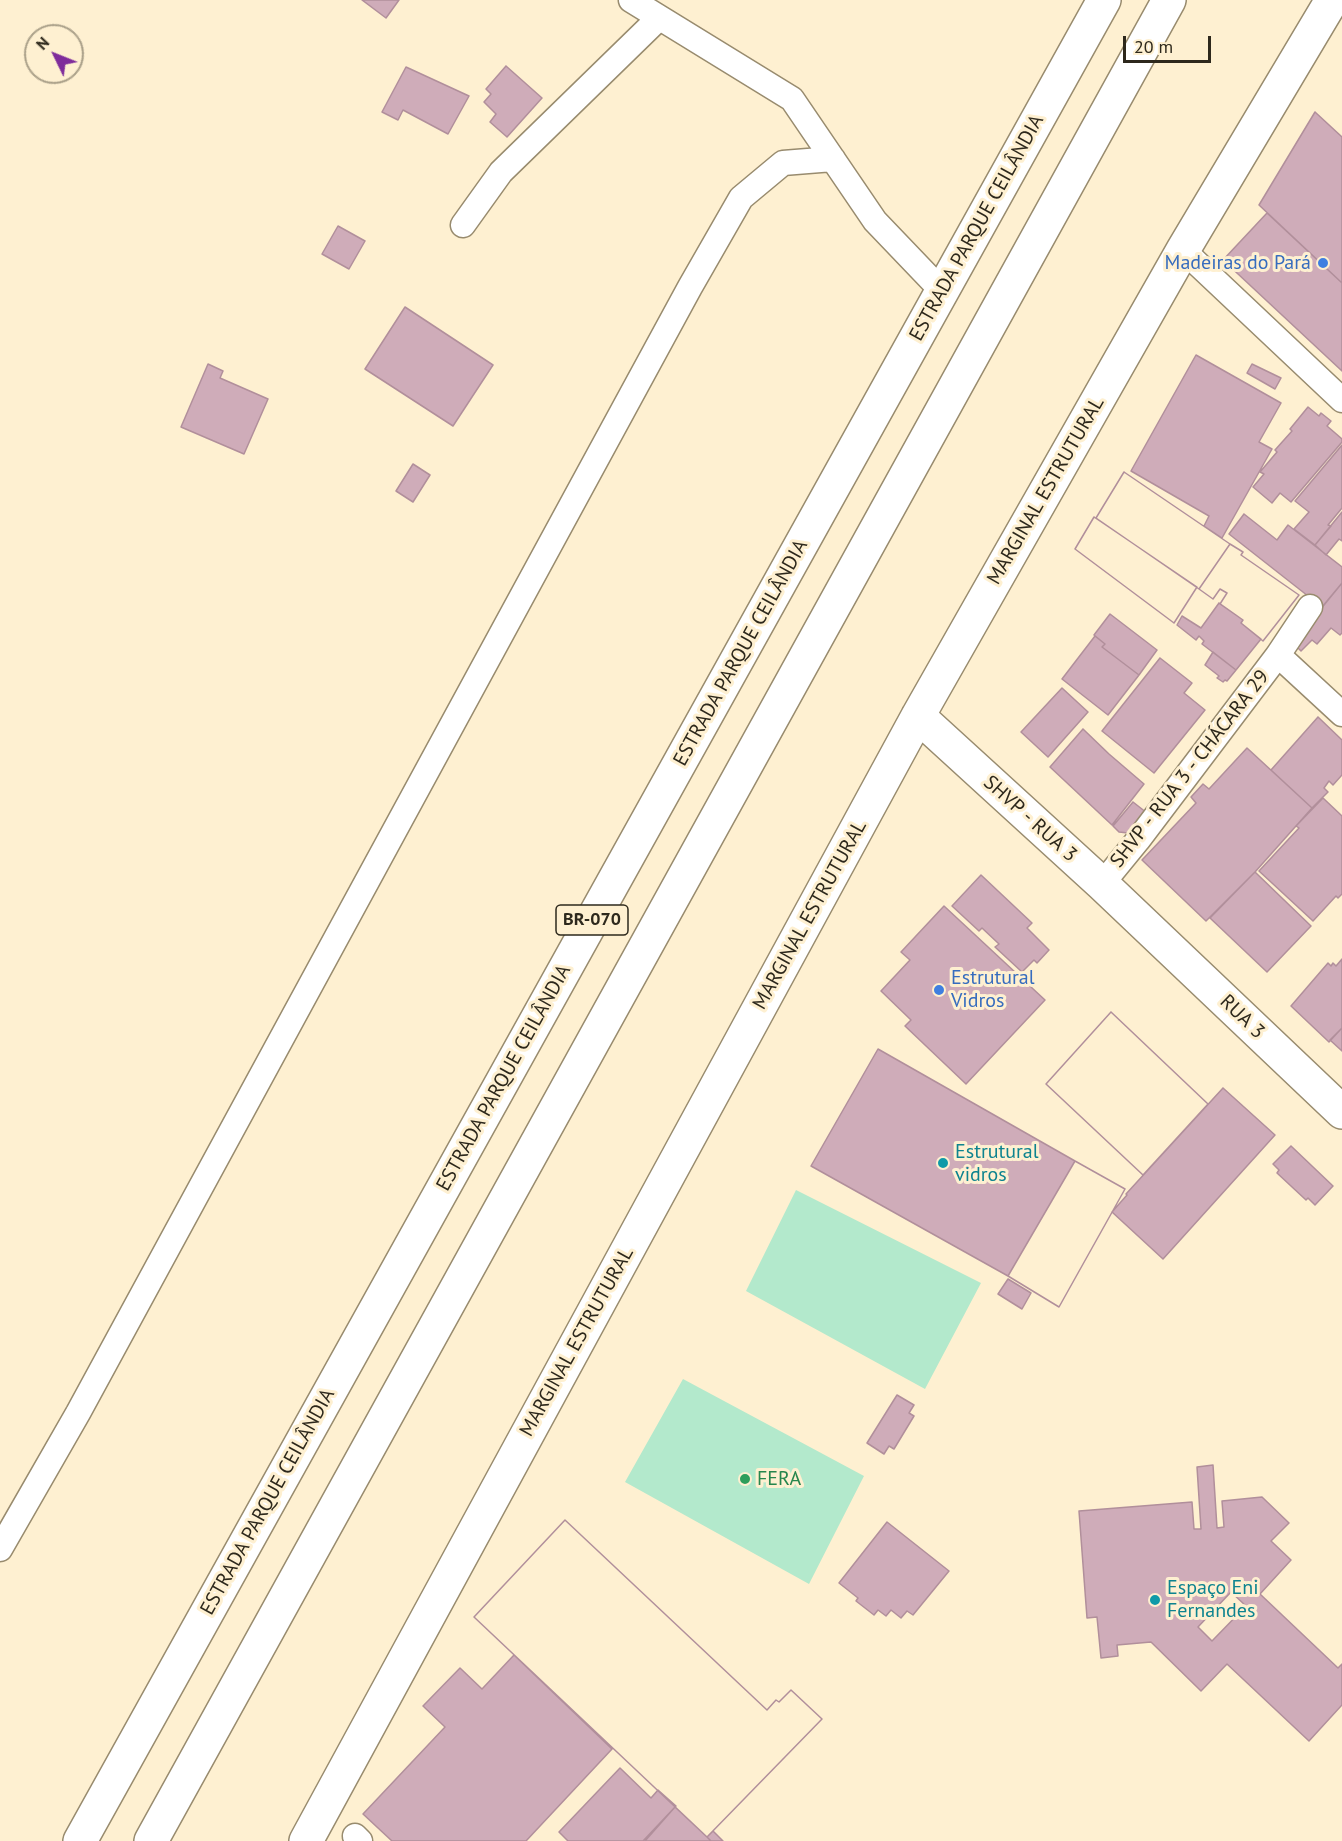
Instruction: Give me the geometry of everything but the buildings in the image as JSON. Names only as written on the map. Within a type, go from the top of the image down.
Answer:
[{"type":"main road","name":"ESTRADA PARQUE CEILÂNDIA","points":[[80,1841],[1104,0]]},
{"type":"main road","name":"BR-070","points":[[151,1841],[1169,0]]},
{"type":"main road","name":"MARGINAL ESTRUTURAL","points":[[306,1841],[918,716],[1183,250],[1332,0]]},
{"type":"main road","name":"SHVP - RUA 3","points":[[918,716],[1142,922]]},
{"type":"main road","name":"RUA 3","points":[[1142,922],[1342,1112]]},
{"type":"street","points":[[631,0],[792,99],[875,221],[942,291]]},
{"type":"street","points":[[463,225],[501,172],[659,18]]},
{"type":"street","points":[[0,1548],[78,1413],[690,287],[741,198],[783,163],[833,159]]},
{"type":"street","points":[[1183,250],[1342,400]]},
{"type":"street","name":"SHVP - RUA 3 - CHÁCARA 29","points":[[1102,884],[1278,655],[1310,608]]},
{"type":"street","name":"SHVP - RUA 3 - CHÁCARA 29","points":[[1278,655],[1342,714]]},
{"type":"green space","points":[[796,1190],[981,1283],[925,1389],[746,1291]]},
{"type":"green space","name":"FERA","points":[[683,1379],[864,1476],[809,1584],[625,1482]]},
{"type":"place","name":"Madeiras do Pará","points":[[1323,263]]},
{"type":"place","name":"Estrutural Vidros","points":[[939,990]]},
{"type":"place","name":"Estrutural vidros","points":[[943,1163]]},
{"type":"place","name":"FERA","points":[[745,1479]]},
{"type":"place","name":"Espaço Eni Fernandes","points":[[1155,1600]]}]
